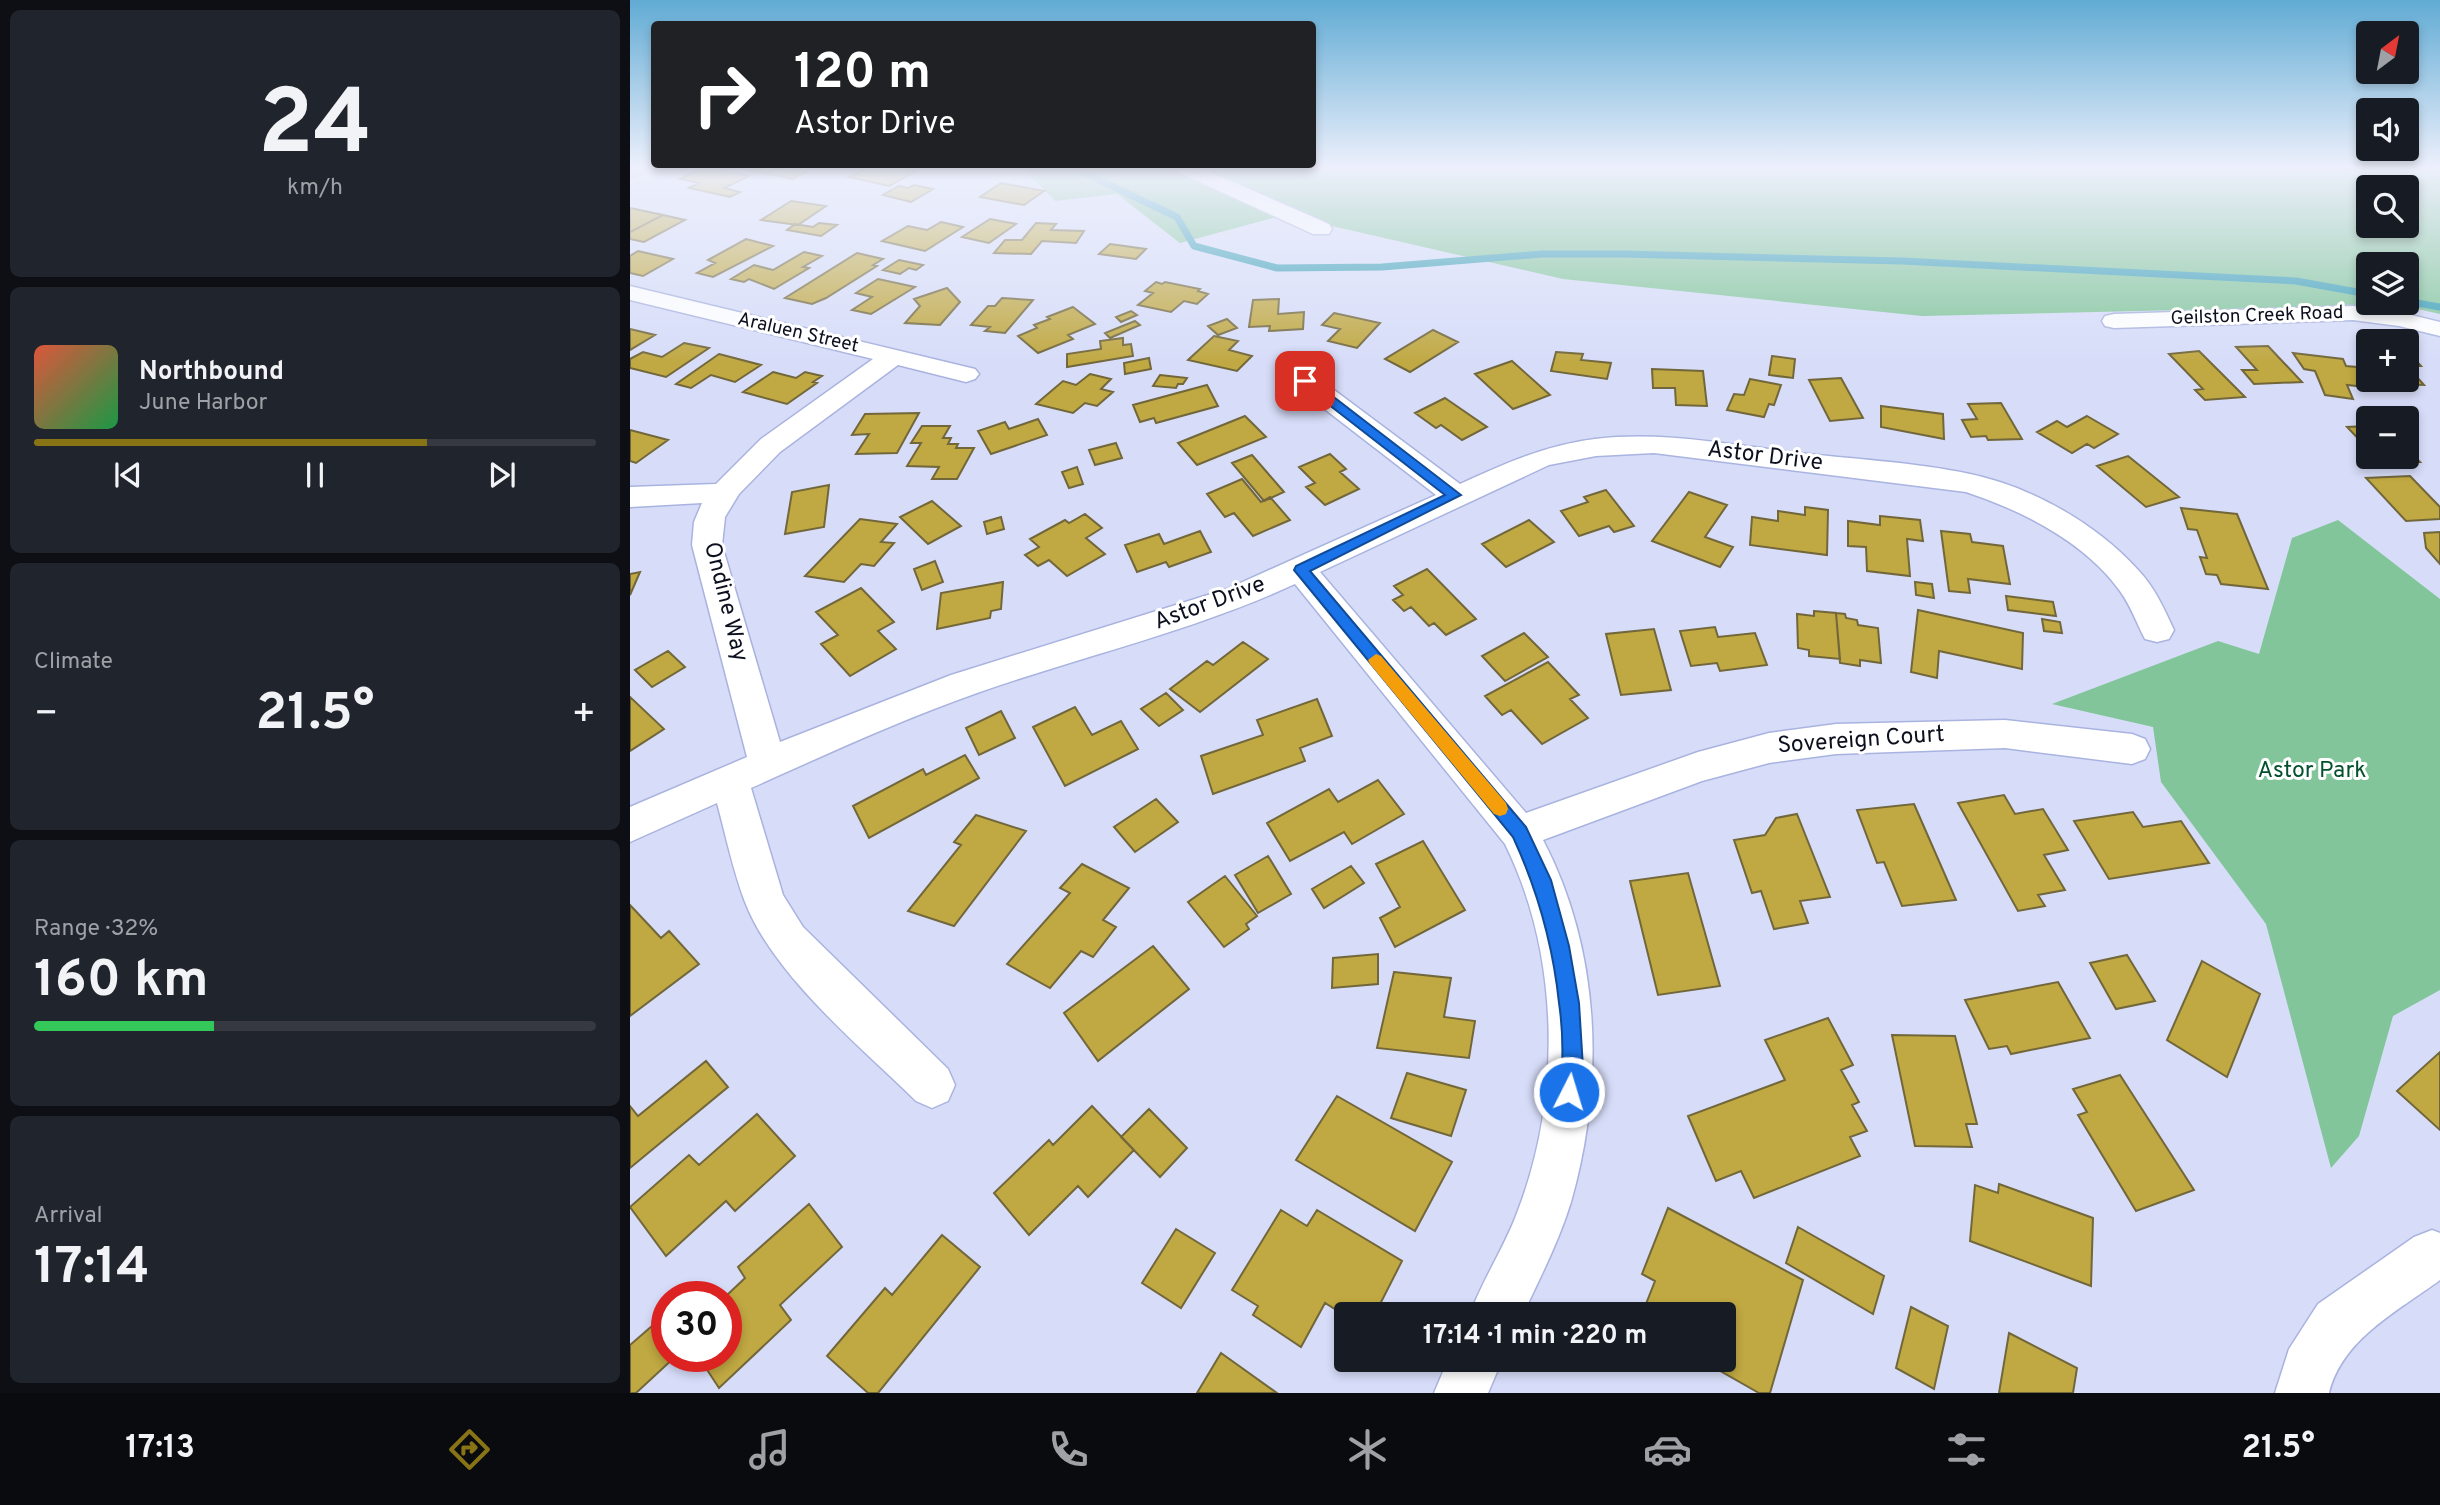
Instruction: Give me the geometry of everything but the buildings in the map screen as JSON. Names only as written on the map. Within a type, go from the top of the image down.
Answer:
[{"type":"street","name":"Araluen Street","points":[[630,293],[966,374]]},
{"type":"street","name":"Geilston Creek Road","points":[[2114,321],[2353,313],[2399,318],[2440,329]]},
{"type":"street","name":"Ondine Way","points":[[767,762],[707,545],[708,525],[713,509],[737,476],[761,454],[894,356]]},
{"type":"street","points":[[1305,381],[1455,495]]},
{"type":"street","name":"Astor Drive","points":[[630,825],[767,762],[963,684],[1238,597],[1301,570],[1455,495],[1539,459],[1612,444],[1654,444],[1969,483],[2002,492],[2058,520],[2096,549],[2132,584],[2152,612],[2157,630]]},
{"type":"street","points":[[630,497],[724,493]]},
{"type":"street","points":[[1301,570],[1519,832],[1542,880],[1560,946],[1569,1003],[1572,1068],[1562,1139],[1545,1204],[1501,1302]]},
{"type":"street","name":"Sovereign Court","points":[[1519,832],[1698,767],[1769,748],[1836,739],[2005,734],[2132,749]]},
{"type":"street","points":[[729,779],[765,901],[788,941],[817,973],[932,1084]]},
{"type":"street","points":[[2302,1393],[2308,1368],[2337,1323],[2432,1255]]},
{"type":"street","points":[[1461,1393],[1470,1372]]},
{"type":"green space","points":[[1168,234],[1213,234],[1180,243]]},
{"type":"green space","points":[[1367,234],[2356,234],[2356,238],[2419,238],[2419,234],[2440,234],[2440,314],[2419,309],[2419,252],[2356,252],[2356,306],[1922,316],[1563,279]]},
{"type":"green space","name":"Astor Park","points":[[2338,520],[2440,599],[2440,990],[2393,1016],[2359,1136],[2331,1168],[2266,924],[2161,782],[2153,727],[2052,704],[2218,641],[2259,654],[2292,538]]},
{"type":"waterway","points":[[1187,234],[1194,246],[1277,268],[1382,267],[1542,254],[1624,254],[1902,261],[2296,281],[2356,292]]},
{"type":"waterway","points":[[2419,303],[2440,307]]},
{"type":"slow traffic","points":[[1376,660],[1500,809]]},
{"type":"route","points":[[1305,381],[1455,495],[1301,570],[1519,832],[1542,880],[1560,946],[1569,1003],[1572,1068],[1569,1092]]}]
